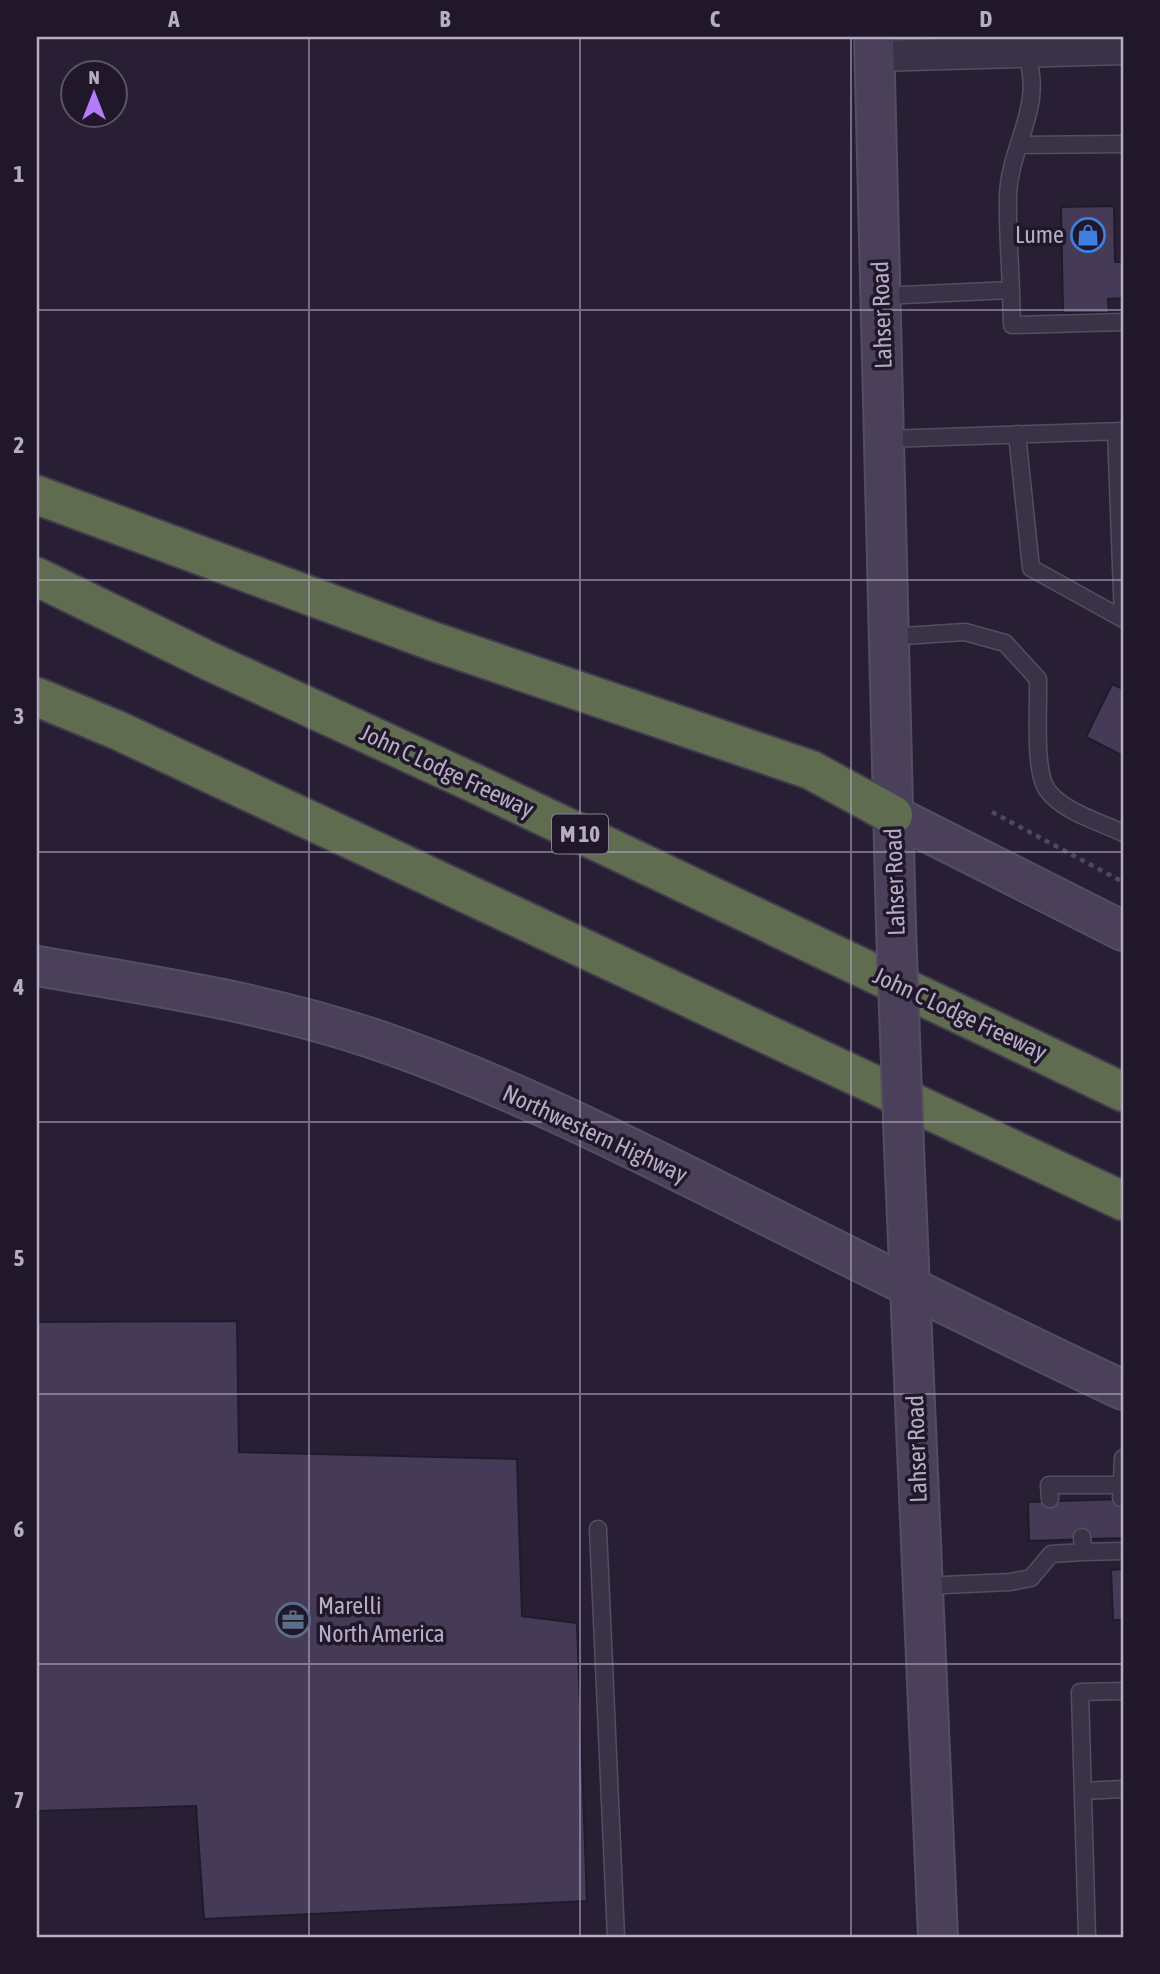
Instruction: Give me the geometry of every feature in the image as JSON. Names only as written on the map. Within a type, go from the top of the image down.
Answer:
[{"type":"highway","points":[[37,495],[432,641],[811,770],[893,815]]},
{"type":"highway","name":"John C Lodge Freeway","points":[[37,577],[209,661],[474,783],[1123,1092]]},
{"type":"highway","points":[[37,697],[117,730],[732,1021],[1123,1201]]},
{"type":"main road","name":"Lahser Road","points":[[874,46],[886,439],[887,637],[896,927],[938,1937]]},
{"type":"main road","points":[[893,815],[1123,931]]},
{"type":"main road","name":"Northwestern Highway","points":[[37,965],[206,995],[370,1038],[579,1124],[1123,1390]]},
{"type":"street","points":[[874,46],[1026,53],[1123,49]]},
{"type":"lane","points":[[1026,53],[1034,75],[1033,96],[1008,192],[1012,325],[1123,322]]},
{"type":"lane","points":[[1019,145],[1123,144]]},
{"type":"lane","points":[[881,296],[1011,290]]},
{"type":"lane","points":[[886,439],[1119,431],[1123,619]]},
{"type":"lane","points":[[1017,435],[1031,568],[1123,619]]},
{"type":"lane","points":[[887,637],[965,632],[1005,643],[1038,679],[1041,775],[1047,791],[1064,804],[1123,833]]},
{"type":"lane","points":[[1050,1499],[1049,1485],[1082,1491],[1122,1489],[1123,1458]]},
{"type":"lane","points":[[598,1528],[616,1937]]},
{"type":"lane","points":[[1050,1537],[1051,1554]]},
{"type":"lane","points":[[923,1586],[1010,1583],[1031,1578],[1051,1554],[1082,1545],[1122,1546]]},
{"type":"lane","points":[[1087,1937],[1080,1692],[1123,1691]]},
{"type":"lane","points":[[1083,1791],[1123,1790]]},
{"type":"path","points":[[992,812],[1123,882]]},
{"type":"building","name":"Lume","points":[[1114,206],[1115,262],[1123,262],[1123,298],[1108,299],[1109,313],[1063,313],[1061,207]]},
{"type":"building","points":[[1112,684],[1123,689],[1123,756],[1086,737]]},
{"type":"building","name":"Marelli North America","points":[[237,1321],[239,1452],[517,1459],[522,1616],[577,1623],[587,1901],[204,1919],[196,1806],[37,1811],[37,1322]]},
{"type":"building","points":[[1123,1499],[1123,1538],[1029,1541],[1028,1502]]},
{"type":"building","points":[[1123,1569],[1123,1620],[1113,1620],[1111,1570]]},
{"type":"place","name":"Lume","points":[[1088,235]]},
{"type":"place","name":"Marelli North America","points":[[293,1620]]}]
